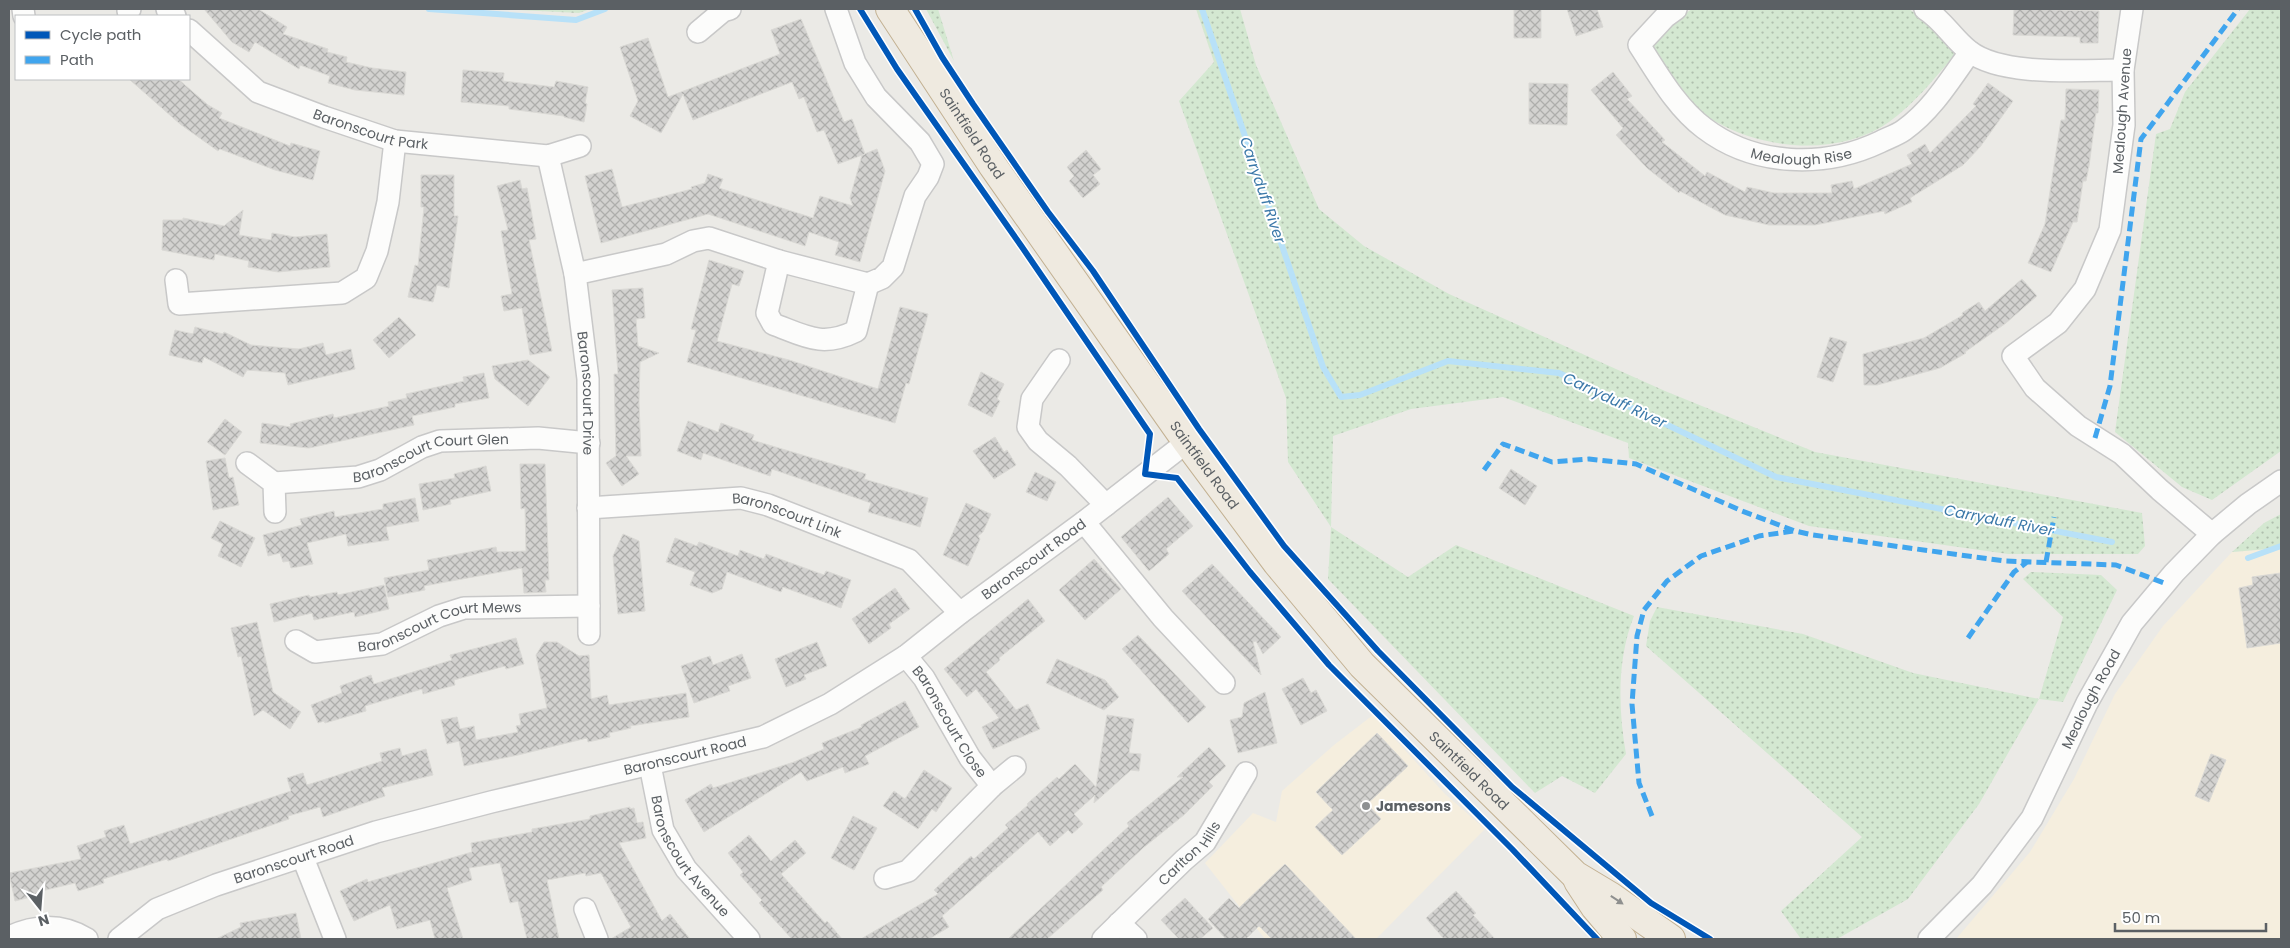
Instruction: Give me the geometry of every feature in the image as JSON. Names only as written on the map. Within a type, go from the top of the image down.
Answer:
[{"type":"highway","name":"Saintfield Road","points":[[890,9],[961,118],[1187,442],[1277,563],[1362,665],[1575,875],[1664,935]]},
{"type":"highway","name":"Saintfield Road","points":[[1575,875],[1595,907],[1622,939]]},
{"type":"street","points":[[698,32],[723,11],[730,9]]},
{"type":"street","points":[[574,274],[666,254],[694,241],[709,238],[779,261],[868,284],[882,278],[893,268],[915,196],[928,177],[933,164],[920,142],[876,97],[855,63],[836,9]]},
{"type":"street","name":"Mealough Rise","points":[[1676,9],[1665,16],[1638,46],[1673,97],[1704,128],[1742,150],[1787,160],[1830,158],[1864,150],[1903,130],[1932,105],[1970,52]]},
{"type":"street","points":[[1925,9],[1970,52],[1994,64],[2018,69],[2123,70]]},
{"type":"street","name":"Mealough Avenue","points":[[2132,9],[2123,70],[2124,125],[2110,230],[2085,289],[2058,323],[2013,356],[2035,388],[2084,430],[2122,454],[2160,490],[2212,534]]},
{"type":"street","name":"Baronscourt Park","points":[[190,31],[258,92],[396,141],[548,156],[580,146]]},
{"type":"street","points":[[176,280],[179,304],[342,293],[366,278],[377,252],[388,202],[396,141]]},
{"type":"street","name":"Baronscourt Drive","points":[[548,156],[574,274],[588,379],[589,634]]},
{"type":"street","points":[[779,261],[767,312],[773,324],[820,341],[844,337],[856,332],[868,284]]},
{"type":"street","points":[[1059,360],[1032,399],[1028,427],[1038,441],[1068,466],[1106,505]]},
{"type":"street","name":"Baronscourt Court Glen","points":[[274,483],[358,477],[380,470],[422,447],[440,441],[538,438],[589,443]]},
{"type":"street","name":"Baronscourt Road","points":[[119,939],[157,909],[216,885],[386,829],[763,737],[830,704],[906,656],[1187,442]]},
{"type":"street","points":[[247,464],[274,483],[275,512]]},
{"type":"street","name":"Mealough Road","points":[[1929,939],[1982,885],[2032,818],[2087,704],[2132,623],[2174,573],[2212,534],[2248,504],[2281,481]]},
{"type":"street","name":"Baronscourt Link","points":[[588,508],[741,498],[768,505],[909,560],[960,613]]},
{"type":"street","points":[[1084,522],[1163,618],[1186,653],[1224,683]]},
{"type":"street","name":"Baronscourt Court Mews","points":[[296,641],[315,652],[382,644],[439,616],[464,608],[589,606]]},
{"type":"street","name":"Baronscourt Close","points":[[906,656],[924,678],[970,758],[992,786]]},
{"type":"street","name":"Baronscourt Avenue","points":[[650,765],[663,830],[686,869],[749,939]]},
{"type":"street","name":"Baronscourt Close","points":[[885,878],[908,871],[992,786],[1015,768]]},
{"type":"street","name":"Carlton Hills","points":[[1103,939],[1205,842],[1246,773]]},
{"type":"street","points":[[302,858],[335,939]]},
{"type":"street","points":[[585,909],[597,939]]},
{"type":"street","points":[[1119,923],[1136,939]]},
{"type":"street","points":[[9,937],[24,930],[48,926],[76,932],[87,939]]},
{"type":"shaded area","points":[[2281,548],[2281,939],[1956,939],[2030,852],[2074,779],[2115,694],[2163,626],[2232,552]]},
{"type":"shaded area","points":[[1373,715],[1445,794],[1485,829],[1376,939],[1265,939],[1205,863],[1253,813],[1276,822],[1282,791],[1334,745]]},
{"type":"green space","points":[[500,9],[590,9],[579,13]]},
{"type":"green space","points":[[926,9],[938,9],[954,61]]},
{"type":"green space","points":[[1196,9],[1240,9],[1256,65],[1319,209],[1364,246],[1449,294],[1665,391],[1815,452],[2142,513],[2145,546],[2138,554],[2008,554],[1809,526],[1629,458],[1628,443],[1503,397],[1411,409],[1333,436],[1331,527],[1288,462],[1286,398],[1179,101],[1214,62]]},
{"type":"green space","points":[[1692,9],[1909,9],[1948,38],[1955,53],[1915,100],[1889,122],[1863,136],[1834,143],[1803,145],[1772,142],[1742,134],[1714,121],[1689,103],[1669,82],[1652,48],[1653,43],[1677,19]]},
{"type":"green space","points":[[2250,9],[2281,9],[2281,451],[2212,500],[2182,487],[2115,432],[2156,134],[2170,129],[2185,92]]},
{"type":"green space","points":[[2281,514],[2281,548],[2232,552],[2264,523]]},
{"type":"green space","points":[[1331,527],[1408,577],[1456,545],[1634,616],[1628,632],[1622,666],[1621,719],[1626,754],[1595,793],[1562,776],[1535,793],[1328,579]]},
{"type":"green space","points":[[2031,572],[2101,575],[2117,590],[2063,702],[2039,699],[2063,617],[2023,579]]},
{"type":"green space","points":[[1657,607],[1803,634],[1913,673],[2039,699],[1979,804],[1908,899],[1837,939],[1801,939],[1781,911],[1862,837],[1646,646],[1650,621]]},
{"type":"building","points":[[204,9],[258,9],[287,27],[283,34],[328,49],[327,52],[347,57],[346,62],[372,68],[406,72],[404,95],[355,90],[328,83],[330,76],[300,65],[299,69],[255,42],[249,52],[232,42]]},
{"type":"building","points":[[1514,9],[1541,9],[1541,38],[1514,38]]},
{"type":"building","points":[[1567,9],[1597,9],[1603,27],[1576,36]]},
{"type":"building","points":[[2014,9],[2099,11],[2098,43],[2080,43],[2080,37],[2013,35]]},
{"type":"building","points":[[801,19],[844,122],[852,119],[865,154],[838,164],[824,130],[817,132],[804,97],[799,99],[792,82],[693,120],[683,94],[661,133],[630,116],[638,101],[620,47],[648,38],[668,97],[780,54],[771,30]]},
{"type":"building","points":[[463,70],[504,73],[503,81],[554,87],[556,81],[588,87],[584,122],[564,116],[509,109],[509,106],[461,102]]},
{"type":"building","points":[[1613,72],[1632,96],[1627,99],[1665,140],[1662,142],[1705,176],[1707,172],[1745,192],[1747,187],[1774,193],[1832,193],[1831,185],[1852,181],[1854,189],[1912,164],[1907,155],[1925,144],[1930,153],[1976,106],[1973,104],[1988,83],[2013,101],[1980,147],[1963,165],[1910,198],[1912,202],[1885,214],[1884,211],[1815,225],[1769,225],[1725,215],[1680,191],[1679,193],[1647,168],[1616,135],[1623,128],[1591,90]]},
{"type":"building","points":[[130,80],[179,80],[208,105],[222,113],[219,118],[290,146],[291,143],[320,151],[313,180],[275,170],[220,149],[218,151],[180,124]]},
{"type":"building","points":[[1529,83],[1568,84],[1567,125],[1529,124]]},
{"type":"building","points":[[2066,89],[2099,90],[2098,113],[2096,113],[2089,166],[2086,181],[2083,181],[2077,222],[2073,222],[2051,272],[2028,263],[2045,224],[2061,120],[2065,120]]},
{"type":"building","points":[[877,149],[885,171],[860,262],[835,255],[839,242],[809,232],[805,246],[708,214],[601,243],[585,176],[612,169],[622,207],[692,189],[691,187],[705,183],[708,174],[723,179],[719,188],[813,218],[820,196],[853,206],[850,198],[862,155]]},
{"type":"building","points":[[1086,150],[1101,169],[1093,175],[1100,184],[1083,198],[1069,181],[1074,176],[1067,167]]},
{"type":"building","points":[[421,175],[454,175],[454,216],[458,216],[449,288],[437,285],[433,302],[408,297],[415,265],[418,266],[424,207],[421,207]]},
{"type":"building","points":[[520,180],[522,189],[527,188],[530,204],[536,239],[529,240],[552,351],[530,355],[522,308],[504,311],[501,296],[512,294],[501,231],[508,230],[497,186]]},
{"type":"building","points":[[243,210],[239,235],[271,240],[272,233],[295,237],[327,234],[330,267],[278,272],[248,267],[249,261],[215,254],[214,260],[162,250],[163,220],[183,220],[183,218],[224,226]]},
{"type":"building","points":[[709,260],[744,271],[739,286],[732,284],[717,341],[789,360],[878,389],[900,307],[928,314],[909,384],[906,383],[895,423],[687,362],[696,330],[691,329]]},
{"type":"building","points":[[2022,279],[2037,296],[2006,323],[1966,353],[1940,368],[1877,385],[1864,385],[1863,354],[1924,338],[1963,315],[1962,313],[1979,302],[1985,311]]},
{"type":"building","points":[[643,288],[645,318],[636,319],[638,346],[659,353],[640,362],[641,456],[626,456],[639,474],[622,486],[606,463],[616,456],[614,374],[618,374],[612,290]]},
{"type":"building","points":[[399,317],[416,335],[389,358],[373,340]]},
{"type":"building","points":[[195,327],[223,334],[224,332],[251,345],[299,349],[323,343],[326,355],[351,349],[355,369],[288,385],[285,373],[247,370],[243,377],[204,357],[202,363],[169,355],[175,330],[193,334]]},
{"type":"building","points":[[1830,337],[1847,342],[1833,382],[1817,377]]},
{"type":"building","points":[[528,360],[550,377],[528,406],[495,379],[492,366]]},
{"type":"building","points":[[981,372],[1004,384],[997,399],[1000,401],[992,417],[968,405]]},
{"type":"building","points":[[484,373],[489,398],[455,404],[455,407],[412,416],[414,425],[309,448],[260,443],[262,423],[291,427],[290,424],[333,414],[334,418],[389,406],[388,402],[407,398],[406,394],[464,381],[463,377]]},
{"type":"building","points":[[225,419],[242,432],[225,455],[207,442]]},
{"type":"building","points":[[688,421],[718,432],[721,423],[754,435],[752,440],[866,474],[864,479],[928,498],[920,527],[868,512],[871,503],[772,469],[770,476],[703,453],[701,460],[677,451]]},
{"type":"building","points":[[995,437],[1004,452],[1007,450],[1016,465],[994,479],[973,451]]},
{"type":"building","points":[[225,458],[229,478],[233,477],[239,505],[213,510],[206,461]]},
{"type":"building","points":[[520,464],[545,464],[549,580],[545,580],[546,592],[524,593],[522,568],[424,586],[425,590],[388,597],[384,578],[429,570],[427,560],[496,547],[497,552],[526,551],[525,508],[521,509]]},
{"type":"building","points":[[486,466],[491,491],[450,500],[451,504],[423,510],[419,484],[455,478],[454,474]]},
{"type":"building","points":[[1511,469],[1537,486],[1525,505],[1499,488]]},
{"type":"building","points":[[1035,472],[1056,482],[1047,501],[1026,492]]},
{"type":"building","points":[[1168,497],[1193,526],[1166,549],[1169,554],[1149,571],[1121,537]]},
{"type":"building","points":[[415,498],[419,521],[386,527],[389,540],[348,546],[346,534],[307,543],[313,564],[291,568],[289,561],[283,562],[280,553],[268,556],[263,535],[302,525],[300,519],[334,511],[335,517],[383,509],[383,504]]},
{"type":"building","points":[[966,503],[991,514],[983,532],[978,536],[980,539],[968,566],[943,555]]},
{"type":"building","points":[[220,521],[255,538],[241,567],[218,556],[223,544],[211,538]]},
{"type":"building","points":[[623,534],[639,541],[645,611],[618,614],[613,556]]},
{"type":"building","points":[[675,538],[697,546],[699,542],[738,556],[740,550],[764,559],[766,554],[824,575],[826,571],[851,580],[841,608],[783,587],[781,592],[727,572],[722,589],[712,593],[690,585],[695,572],[666,562]]},
{"type":"building","points":[[1094,559],[1121,589],[1085,620],[1059,590]]},
{"type":"building","points":[[1212,564],[1281,637],[1263,654],[1256,641],[1253,642],[1261,675],[1182,591]]},
{"type":"building","points":[[2281,573],[2281,643],[2247,648],[2239,588],[2253,585],[2252,577]]},
{"type":"building","points":[[384,585],[389,609],[355,617],[354,612],[314,620],[312,613],[274,622],[270,604],[309,595],[310,597],[337,592],[338,595]]},
{"type":"building","points":[[895,588],[910,609],[889,624],[891,628],[869,644],[852,619]]},
{"type":"building","points":[[1028,599],[1045,621],[999,658],[1000,660],[986,672],[1016,710],[1028,704],[1040,729],[993,749],[982,727],[999,718],[976,689],[967,697],[944,669]]},
{"type":"building","points":[[257,622],[273,692],[301,712],[290,729],[263,710],[254,716],[241,656],[238,657],[231,628]]},
{"type":"building","points":[[1138,635],[1206,707],[1188,723],[1122,649]]},
{"type":"building","points":[[516,638],[524,664],[506,669],[505,666],[454,680],[455,685],[423,694],[422,689],[365,706],[366,711],[325,723],[324,721],[318,723],[311,705],[342,693],[340,686],[371,675],[374,684],[452,660],[450,655]]},
{"type":"building","points":[[544,642],[557,642],[579,656],[589,655],[591,699],[607,695],[609,705],[686,693],[689,717],[630,726],[631,728],[609,733],[610,737],[588,742],[587,738],[464,766],[459,741],[447,744],[441,720],[457,717],[460,729],[474,726],[476,740],[518,732],[516,726],[521,725],[519,714],[547,708],[536,655]]},
{"type":"building","points":[[817,642],[827,666],[804,675],[806,679],[786,687],[775,659]]},
{"type":"building","points":[[742,654],[751,678],[728,686],[730,691],[694,703],[681,666],[710,656],[713,665]]},
{"type":"building","points":[[1057,659],[1105,680],[1119,697],[1104,710],[1046,683]]},
{"type":"building","points":[[1303,678],[1311,693],[1316,690],[1327,711],[1301,725],[1282,689]]},
{"type":"building","points":[[1265,692],[1277,743],[1238,753],[1230,720],[1242,717],[1244,703]]},
{"type":"building","points":[[905,701],[919,727],[865,756],[869,764],[845,773],[843,767],[807,781],[801,772],[704,832],[685,800],[711,784],[713,788],[794,762],[824,749],[822,743],[862,727],[861,725]]},
{"type":"building","points":[[1107,715],[1134,719],[1129,753],[1141,754],[1139,771],[1131,770],[1094,803],[1095,795],[1074,814],[1083,824],[1072,834],[1068,830],[1050,846],[1038,832],[942,916],[949,927],[929,939],[861,939],[938,894],[934,890],[971,856],[974,859],[1008,828],[1005,825],[1027,804],[1057,777],[1059,779],[1075,764],[1096,787]]},
{"type":"building","points":[[1377,733],[1408,766],[1367,804],[1381,819],[1342,855],[1315,827],[1333,810],[1316,792]]},
{"type":"building","points":[[1209,747],[1226,766],[1209,782],[1213,786],[1185,814],[1143,848],[1101,887],[1103,890],[1047,939],[1008,939],[1129,826],[1127,823],[1183,777],[1177,777]]},
{"type":"building","points":[[400,748],[402,756],[426,749],[433,775],[382,788],[385,796],[323,817],[320,807],[288,816],[289,819],[168,861],[167,859],[103,879],[104,883],[78,891],[75,883],[37,892],[38,895],[15,901],[9,873],[81,859],[77,846],[106,837],[104,831],[124,825],[130,844],[291,791],[287,778],[303,773],[307,785],[382,761],[380,753]]},
{"type":"building","points":[[2211,754],[2226,760],[2209,802],[2195,796]]},
{"type":"building","points":[[924,770],[952,788],[936,812],[932,809],[918,829],[883,806],[894,791],[905,799]]},
{"type":"building","points":[[630,807],[630,809],[634,808],[637,823],[643,822],[646,838],[619,843],[662,921],[670,914],[690,939],[611,939],[631,927],[601,873],[586,876],[585,873],[547,880],[559,939],[527,939],[518,901],[510,903],[500,863],[469,868],[472,880],[447,888],[463,939],[435,939],[430,920],[397,929],[390,905],[354,921],[340,891],[367,879],[368,882],[472,852],[471,843],[532,832],[532,829],[590,819],[590,816]]},
{"type":"building","points":[[853,816],[877,828],[854,870],[831,858]]},
{"type":"building","points":[[749,835],[771,861],[795,840],[806,853],[781,874],[842,939],[792,939],[759,903],[762,900],[740,875],[743,872],[728,853]]},
{"type":"building","points":[[1285,864],[1356,939],[1272,939],[1259,926],[1246,939],[1226,939],[1208,919],[1229,898],[1239,908]]},
{"type":"building","points":[[1456,891],[1476,913],[1473,915],[1495,939],[1444,939],[1426,918]]},
{"type":"building","points":[[1185,898],[1213,928],[1200,939],[1179,939],[1161,920]]},
{"type":"building","points":[[296,913],[301,939],[216,939],[241,927],[240,923]]},
{"type":"waterway","name":"Carryduff River","points":[[429,9],[576,20],[605,9]]},
{"type":"waterway","name":"Carryduff River","points":[[1202,9],[1323,367],[1341,397],[1360,395],[1448,361],[1559,373],[1776,477],[2112,542]]},
{"type":"waterway","name":"Carryduff River","points":[[2248,558],[2281,546]]},
{"type":"marked path","points":[[2095,438],[2110,386],[2141,139],[2238,9]]},
{"type":"marked path","points":[[1484,470],[1503,444],[1552,462],[1589,459],[1636,464],[1742,511],[1795,531],[2005,561],[2116,565],[2164,583]]},
{"type":"marked path","points":[[2046,562],[2054,517]]},
{"type":"marked path","points":[[1652,816],[1639,783],[1632,704],[1637,636],[1644,610],[1667,581],[1701,556],[1759,536],[1793,531]]},
{"type":"marked path","points":[[1968,638],[2014,572],[2027,562]]},
{"type":"cycle path","points":[[860,9],[897,69],[1150,434],[1145,474],[1177,478],[1250,572],[1329,665],[1512,849],[1597,939]]},
{"type":"cycle path","points":[[915,9],[942,57],[973,104],[1048,212],[1093,271],[1199,429],[1284,546],[1378,651],[1512,787],[1651,903],[1710,939]]},
{"type":"place","name":"Jamesons","points":[[1366,806]]}]
